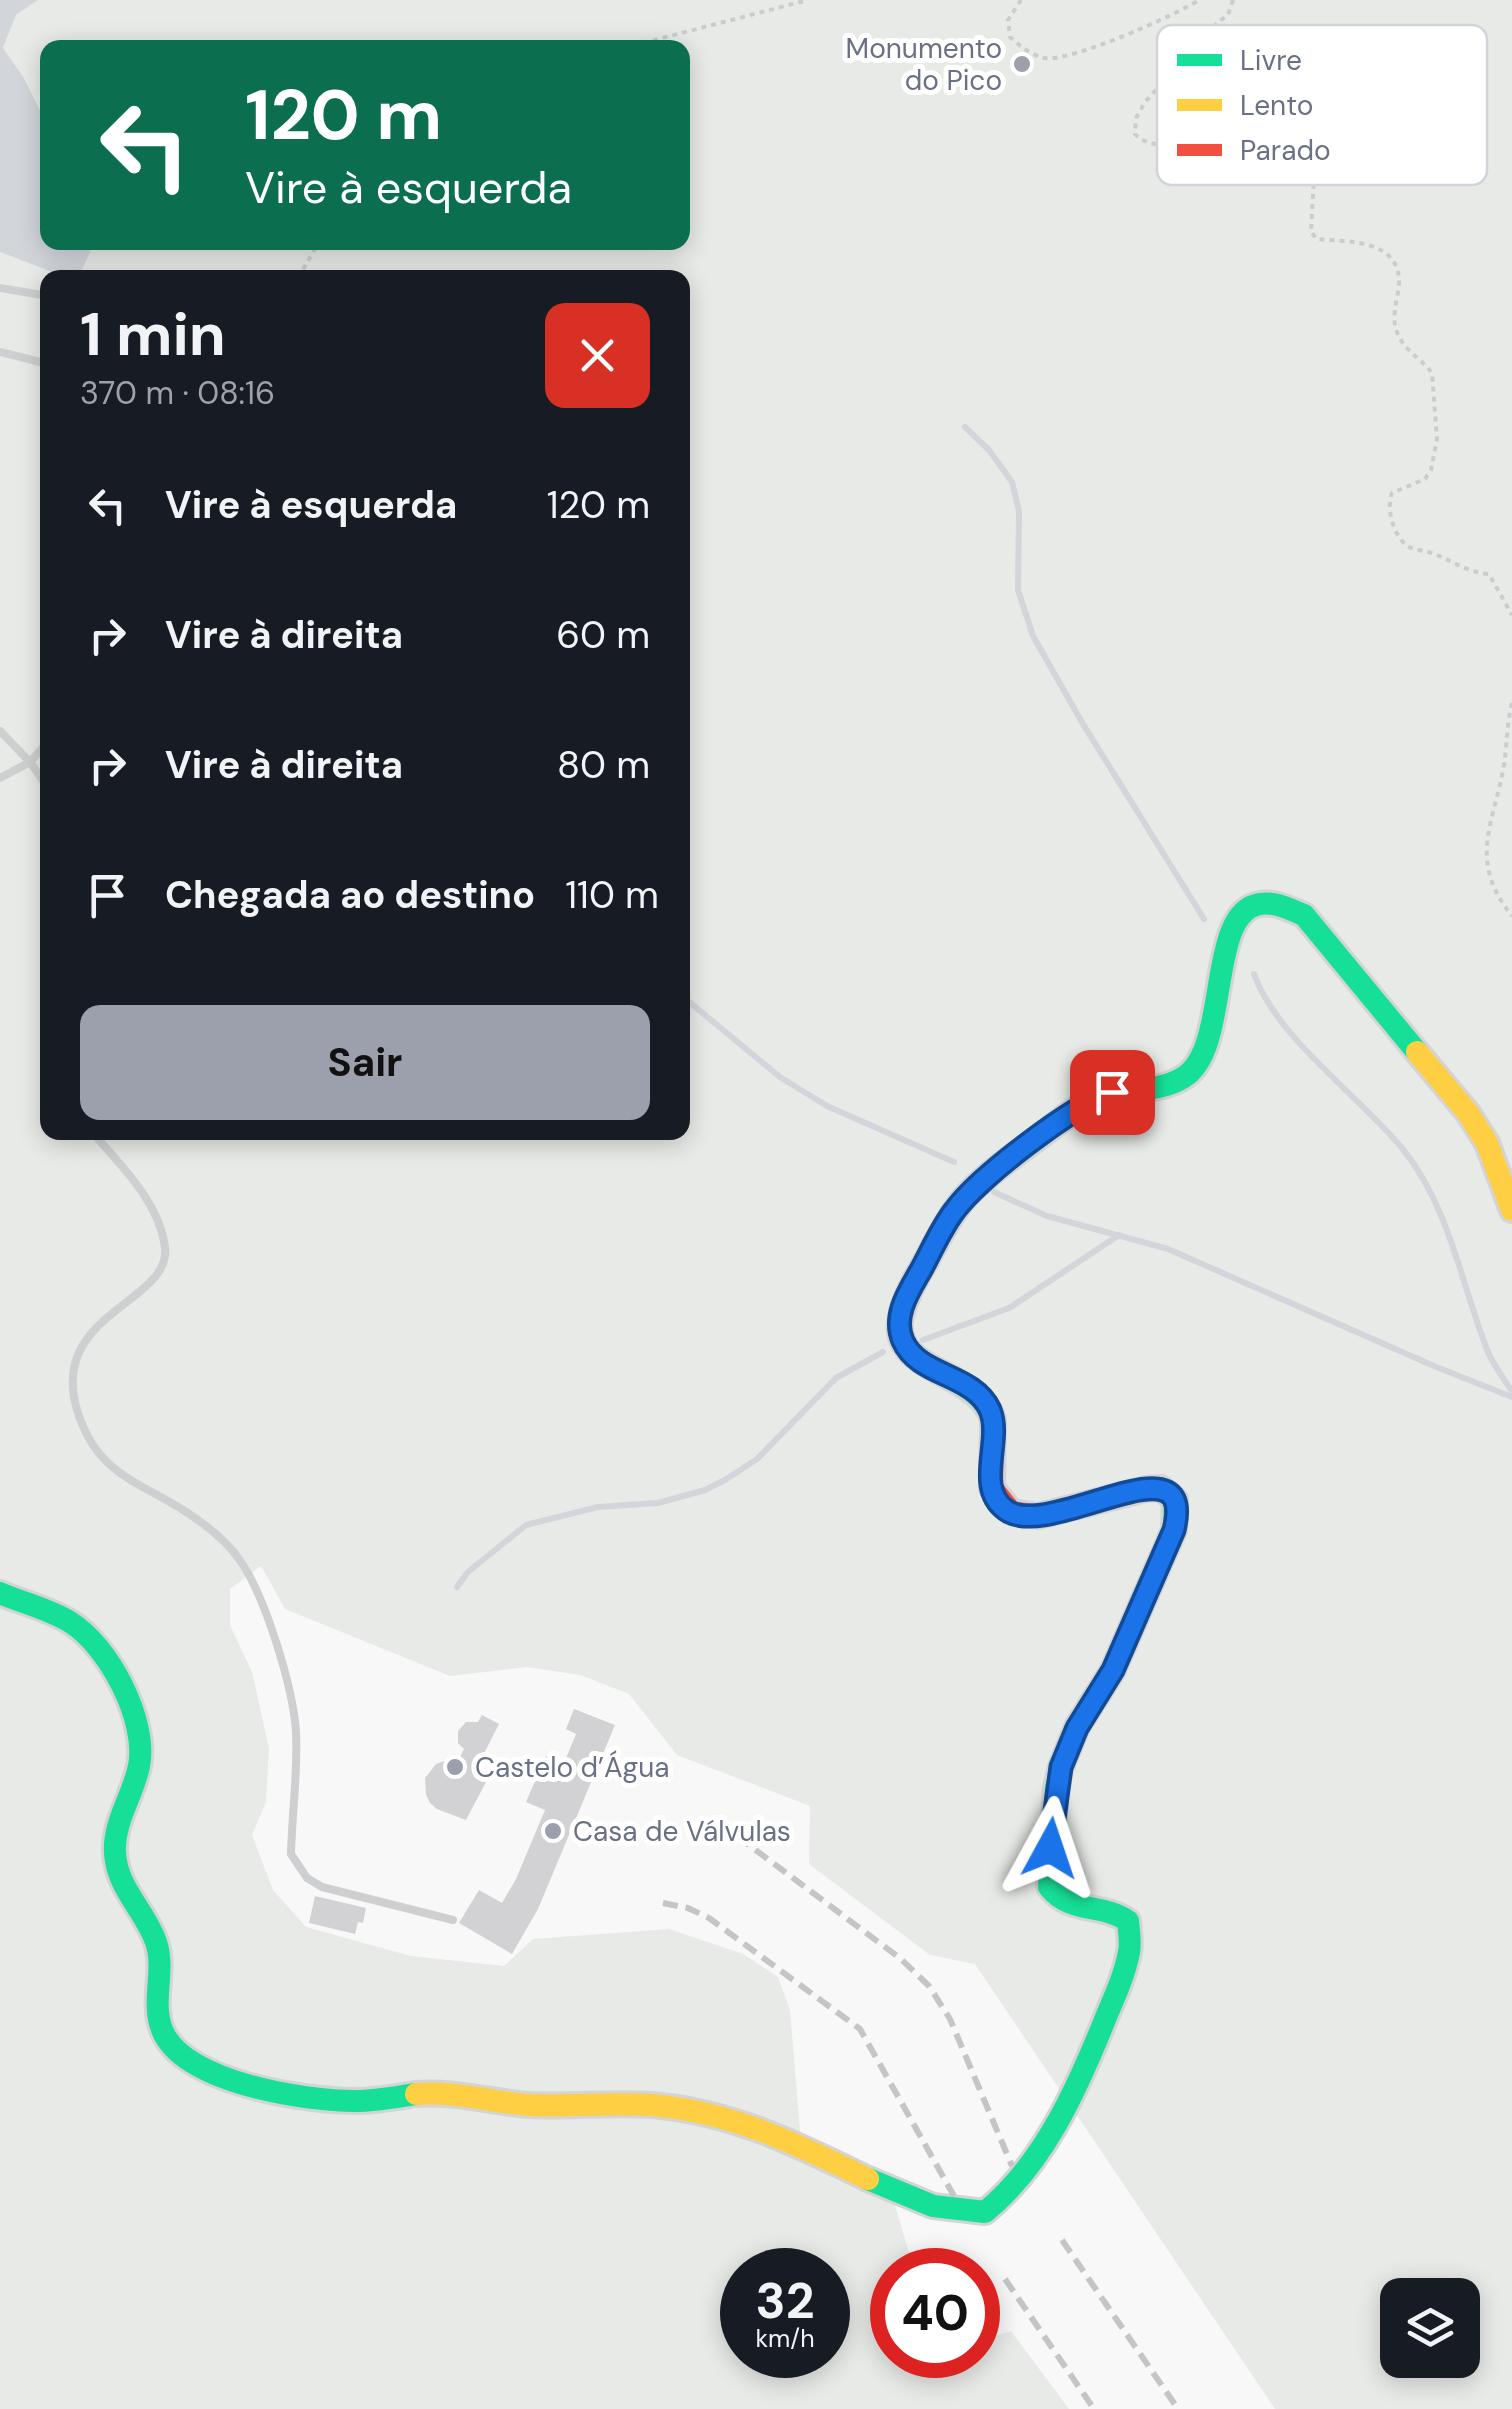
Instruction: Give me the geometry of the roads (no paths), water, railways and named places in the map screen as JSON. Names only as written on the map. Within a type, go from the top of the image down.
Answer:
[{"type":"street","points":[[0,1593],[74,1623],[91,1640],[124,1692],[140,1734],[142,1752],[120,1814],[116,1869],[158,1947],[162,1971],[157,2007],[161,2026],[169,2042],[188,2059],[210,2072],[324,2098],[354,2101],[436,2093],[523,2104],[644,2105],[694,2110],[764,2129],[916,2200],[957,2211],[985,2212],[1012,2189],[1049,2134],[1126,1966],[1130,1947],[1128,1922],[1110,1910],[1075,1908],[1062,1902],[1049,1887],[1056,1788],[1077,1728],[1113,1670],[1174,1530],[1177,1498],[1169,1490],[1150,1488],[1045,1517],[1015,1516],[1001,1507],[991,1484],[992,1416],[977,1392],[909,1353],[899,1324],[906,1296],[952,1213],[987,1177],[1084,1104],[1112,1092],[1177,1082],[1194,1071],[1215,1014],[1232,926],[1250,906],[1270,902],[1304,915],[1468,1112],[1487,1143],[1512,1210]]},
{"type":"lane","points":[[0,288],[40,295]]},
{"type":"lane","points":[[0,352],[40,362]]},
{"type":"lane","points":[[0,731],[40,776]]},
{"type":"lane","points":[[0,778],[30,762],[40,751]]},
{"type":"lane","points":[[99,1140],[142,1191],[162,1235],[165,1256],[154,1278],[94,1327],[83,1342],[76,1362],[74,1388],[78,1414],[107,1465],[193,1516],[242,1563],[270,1627],[292,1706],[296,1734],[291,1854],[298,1868],[322,1887],[453,1920]]},
{"type":"waterway","points":[[965,427],[989,450],[1012,482],[1019,511],[1018,590],[1033,636],[1204,919]]},
{"type":"waterway","points":[[1254,974],[1265,998],[1299,1043],[1384,1128],[1418,1171],[1443,1221],[1488,1352],[1512,1391]]},
{"type":"waterway","points":[[690,1003],[780,1077],[827,1106],[954,1162]]},
{"type":"waterway","points":[[994,1192],[1047,1216],[1168,1249],[1512,1397]]},
{"type":"waterway","points":[[923,1340],[1009,1308],[1119,1235]]},
{"type":"waterway","points":[[457,1587],[468,1572],[526,1525],[598,1507],[658,1503],[725,1480],[757,1459],[836,1378],[883,1352]]},
{"type":"railway","points":[[737,1836],[901,1959],[929,1986],[950,2019],[1012,2166]]},
{"type":"railway","points":[[663,1903],[709,1918],[860,2029],[954,2196]]},
{"type":"railway","points":[[1062,2240],[1178,2409]]},
{"type":"railway","points":[[1005,2279],[1094,2409]]},
{"type":"place","name":"Monumento do Pico","points":[[1022,64]]},
{"type":"place","name":"Castelo d’Água","points":[[455,1767]]},
{"type":"place","name":"Casa de Válvulas","points":[[553,1831]]}]
